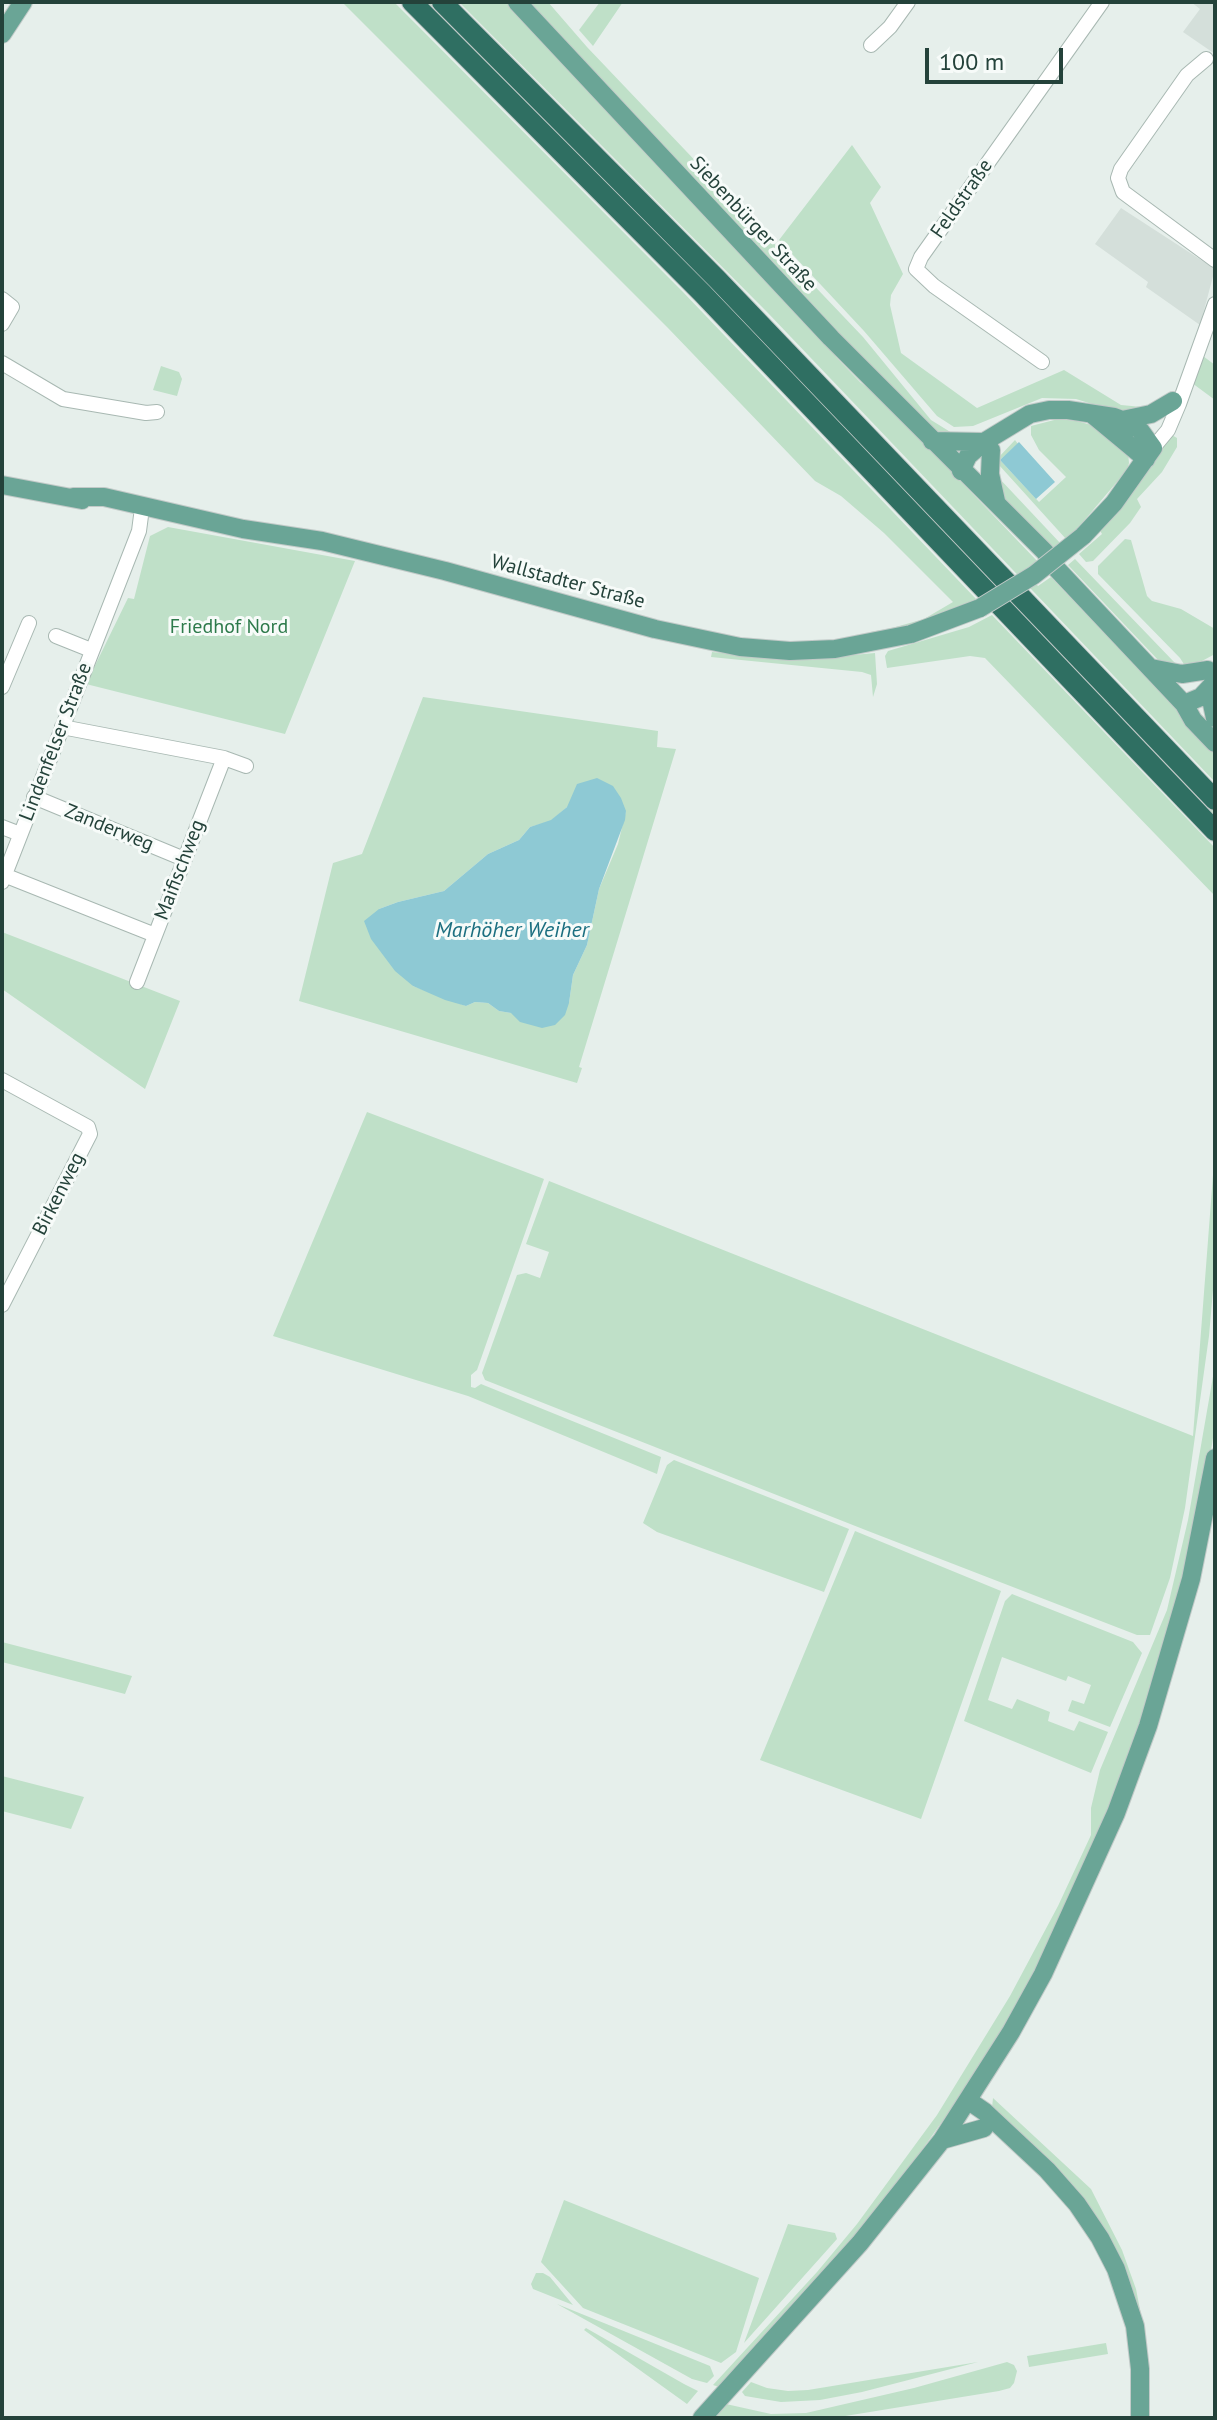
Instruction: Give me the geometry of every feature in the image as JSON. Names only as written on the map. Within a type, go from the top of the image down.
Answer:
[{"type":"highway","points":[[412,2],[691,283],[1215,831]]},
{"type":"highway","points":[[442,2],[707,269],[1215,800]]},
{"type":"main road","points":[[2,34],[23,2]]},
{"type":"main road","name":"Siebenbürger Straße","points":[[517,2],[693,193],[961,471],[977,481],[1045,552],[1055,567]]},
{"type":"main road","points":[[1122,420],[1151,414],[1173,401]]},
{"type":"main road","points":[[961,471],[977,465],[992,442],[1030,414],[1049,410],[1091,413],[1122,420],[1149,439],[1150,453]]},
{"type":"main road","points":[[1091,413],[1150,453]]},
{"type":"main road","points":[[932,441],[992,442]]},
{"type":"main road","points":[[992,442],[990,474],[996,501]]},
{"type":"main road","name":"Wallstadter Straße","points":[[2,485],[73,497],[102,506],[142,508],[364,551],[655,629],[740,647],[790,651],[835,649],[911,634],[978,609],[1034,575],[1083,536],[1114,503],[1150,453]]},
{"type":"main road","name":"Siebenbürger Straße","points":[[961,471],[970,488],[1018,536],[1055,567],[1184,704],[1193,720],[1215,743]]},
{"type":"main road","points":[[1151,668],[1182,674],[1213,675]]},
{"type":"main road","points":[[1184,704],[1191,687],[1213,675]]},
{"type":"main road","points":[[1213,675],[1215,718]]},
{"type":"main road","name":"Siebenbürger Straße","points":[[1184,704],[1199,713],[1215,730]]},
{"type":"main road","points":[[702,2418],[888,2211],[967,2104],[1043,1974],[1116,1813],[1148,1726],[1177,1633],[1215,1458]]},
{"type":"main road","points":[[967,2104],[975,2121],[1017,2144]]},
{"type":"main road","points":[[967,2104],[985,2112],[1047,2170],[1077,2204],[1100,2238],[1128,2298],[1137,2337],[1140,2418]]},
{"type":"main road","points":[[942,2140],[984,2128]]},
{"type":"street","points":[[871,45],[890,27],[908,2]]},
{"type":"street","name":"Feldstraße","points":[[1042,362],[934,286],[916,269],[921,257],[1102,2]]},
{"type":"street","points":[[1206,59],[1187,75],[1121,169],[1118,178],[1123,192],[1215,260]]},
{"type":"street","points":[[2,299],[12,307],[2,324]]},
{"type":"street","points":[[1150,453],[1168,430],[1215,304]]},
{"type":"street","points":[[2,363],[69,401],[157,412]]},
{"type":"street","points":[[1150,453],[1191,366]]},
{"type":"street","name":"Lindenfelser Straße","points":[[3,878],[126,559],[130,529],[142,508]]},
{"type":"street","points":[[2,687],[29,623]]},
{"type":"street","name":"Lindenfelser Straße","points":[[56,636],[91,650]]},
{"type":"street","points":[[2,647],[17,653]]},
{"type":"street","points":[[62,727],[224,758],[246,766]]},
{"type":"street","name":"Maifischweg","points":[[137,982],[224,758]]},
{"type":"street","name":"Zanderweg","points":[[34,797],[184,859]]},
{"type":"street","points":[[2,827],[20,834]]},
{"type":"street","points":[[3,878],[155,935]]},
{"type":"street","name":"Birkenweg","points":[[2,1080],[88,1127],[90,1134],[2,1305]]},
{"type":"shaded area","points":[[1191,2],[1215,2],[1215,54],[1183,32],[1200,9]]},
{"type":"shaded area","points":[[1121,208],[1215,269],[1200,325],[1146,287],[1148,282],[1095,244]]},
{"type":"green space","points":[[342,2],[394,2],[683,292],[977,600],[872,639],[871,632],[924,619],[953,602],[884,533],[841,496],[815,481],[668,328]]},
{"type":"green space","points":[[425,2],[429,2],[567,137],[751,326],[1215,812],[1215,818],[662,239]]},
{"type":"green space","points":[[459,2],[511,2],[824,337],[836,357],[881,398],[1039,563],[1025,572],[1038,586],[1051,577],[1215,749],[1215,782],[768,313]]},
{"type":"green space","points":[[524,2],[548,2],[587,47],[863,337],[931,420],[952,433],[938,434],[841,341]]},
{"type":"green space","points":[[600,2],[623,2],[593,46],[579,30]]},
{"type":"green space","points":[[852,145],[881,187],[870,203],[903,274],[891,295],[890,305],[901,353],[977,408],[1064,370],[1121,405],[1142,407],[1121,413],[1076,399],[1042,398],[973,426],[954,427],[937,416],[864,331],[779,240]]},
{"type":"green space","points":[[1203,356],[1215,365],[1215,400],[1192,383]]},
{"type":"green space","points":[[161,366],[179,372],[182,379],[177,396],[153,390]]},
{"type":"green space","points":[[1058,419],[1098,427],[1128,452],[1129,463],[1127,470],[1066,539],[999,465],[998,458],[1015,440],[1018,444],[1000,460],[1039,502],[1066,477],[1039,450],[1031,435],[1031,426]]},
{"type":"green space","points":[[1170,434],[1177,438],[1177,447],[1162,472],[1137,499],[1141,507],[1130,523],[1093,561],[1086,562],[1079,554],[1102,534],[1098,527]]},
{"type":"green space","points":[[998,477],[1061,544],[1054,551],[1001,495]]},
{"type":"green space","name":"Friedhof Nord","points":[[168,527],[355,561],[285,734],[86,684],[128,598],[134,599],[150,536]]},
{"type":"green space","points":[[1125,539],[1131,540],[1147,596],[1152,601],[1181,609],[1215,629],[1215,654],[1187,669],[1180,658],[1098,574],[1098,566]]},
{"type":"green space","points":[[1075,559],[1175,663],[1177,669],[1159,661],[1068,565]]},
{"type":"green space","points":[[992,615],[1215,848],[1215,896],[985,658],[970,656],[887,668],[885,656],[888,651],[969,627]]},
{"type":"green space","points":[[712,652],[799,660],[875,653],[877,684],[873,697],[871,675],[862,672],[711,657]]},
{"type":"green space","points":[[423,697],[658,731],[657,747],[676,749],[579,1067],[582,1068],[577,1083],[299,1001],[333,863],[362,854]],"holes":[[[567,807],[626,811],[618,844],[599,889],[587,945],[573,975],[569,1003],[511,1013],[499,1011],[488,1003],[475,1002],[466,1006],[413,986],[379,909],[444,891],[488,854],[519,840],[530,827],[551,821]]]},
{"type":"green space","points":[[2,932],[180,1001],[145,1089],[2,989]]},
{"type":"green space","points":[[367,1112],[544,1179],[477,1370],[471,1375],[471,1387],[481,1384],[661,1457],[657,1474],[468,1396],[273,1336]]},
{"type":"green space","points":[[1215,1149],[1215,1267],[1209,1336],[1185,1508],[1170,1578],[1150,1635],[1137,1635],[868,1531],[485,1380],[482,1373],[517,1275],[526,1273],[540,1278],[549,1252],[526,1244],[549,1181],[1193,1436]]},
{"type":"green space","points":[[1215,1365],[1215,1425],[1205,1489],[1155,1688],[1104,1828],[1067,1911],[978,2071],[897,2185],[856,2237],[722,2388],[713,2385],[857,2224],[937,2115],[1010,1996],[1058,1906],[1091,1835],[1091,1808],[1100,1770],[1167,1610],[1188,1520]]},
{"type":"green space","points":[[674,1460],[849,1529],[824,1592],[657,1532],[643,1523],[667,1465]]},
{"type":"green space","points":[[855,1531],[1001,1591],[921,1819],[760,1760]]},
{"type":"green space","points":[[1012,1594],[1133,1642],[1142,1653],[1110,1727],[1068,1711],[1072,1700],[1084,1704],[1091,1685],[1068,1676],[1066,1681],[1002,1657],[988,1700],[1012,1709],[1017,1699],[1050,1712],[1048,1721],[1074,1731],[1079,1721],[1108,1732],[1091,1773],[964,1721],[1005,1601]]},
{"type":"green space","points":[[2,1642],[132,1676],[125,1694],[2,1662]]},
{"type":"green space","points":[[2,1776],[84,1797],[71,1829],[2,1811]]},
{"type":"green space","points":[[993,2098],[1091,2189],[1122,2250],[1136,2289],[1143,2325],[1131,2289],[992,2108]]},
{"type":"green space","points":[[564,2200],[759,2278],[736,2352],[721,2363],[583,2308],[541,2262]]},
{"type":"green space","points":[[788,2224],[835,2233],[837,2239],[744,2343]]},
{"type":"green space","points":[[536,2273],[550,2277],[573,2305],[533,2289],[531,2284]]},
{"type":"green space","points":[[557,2304],[710,2366],[714,2376],[707,2383],[692,2379]]},
{"type":"green space","points":[[586,2328],[698,2391],[687,2404],[584,2330]]},
{"type":"green space","points":[[1106,2343],[1108,2354],[1029,2367],[1027,2356]]},
{"type":"green space","points":[[978,2362],[820,2400],[781,2402],[745,2396],[742,2392],[751,2382],[788,2391],[808,2390]]},
{"type":"green space","points":[[1007,2362],[1014,2365],[1017,2371],[1014,2383],[1010,2388],[999,2391],[833,2418],[713,2418],[726,2404],[771,2414],[806,2413]]},
{"type":"water","points":[[1019,442],[1055,482],[1036,499],[1000,460]]},
{"type":"water","name":"Marhöher Weiher","points":[[597,778],[613,786],[621,798],[626,811],[625,820],[599,889],[587,945],[573,975],[565,1015],[555,1025],[542,1028],[520,1022],[511,1013],[499,1011],[488,1003],[475,1002],[466,1006],[445,1000],[413,986],[395,971],[371,939],[364,921],[379,909],[444,891],[488,854],[519,840],[530,827],[551,820],[567,807],[577,784]]}]
